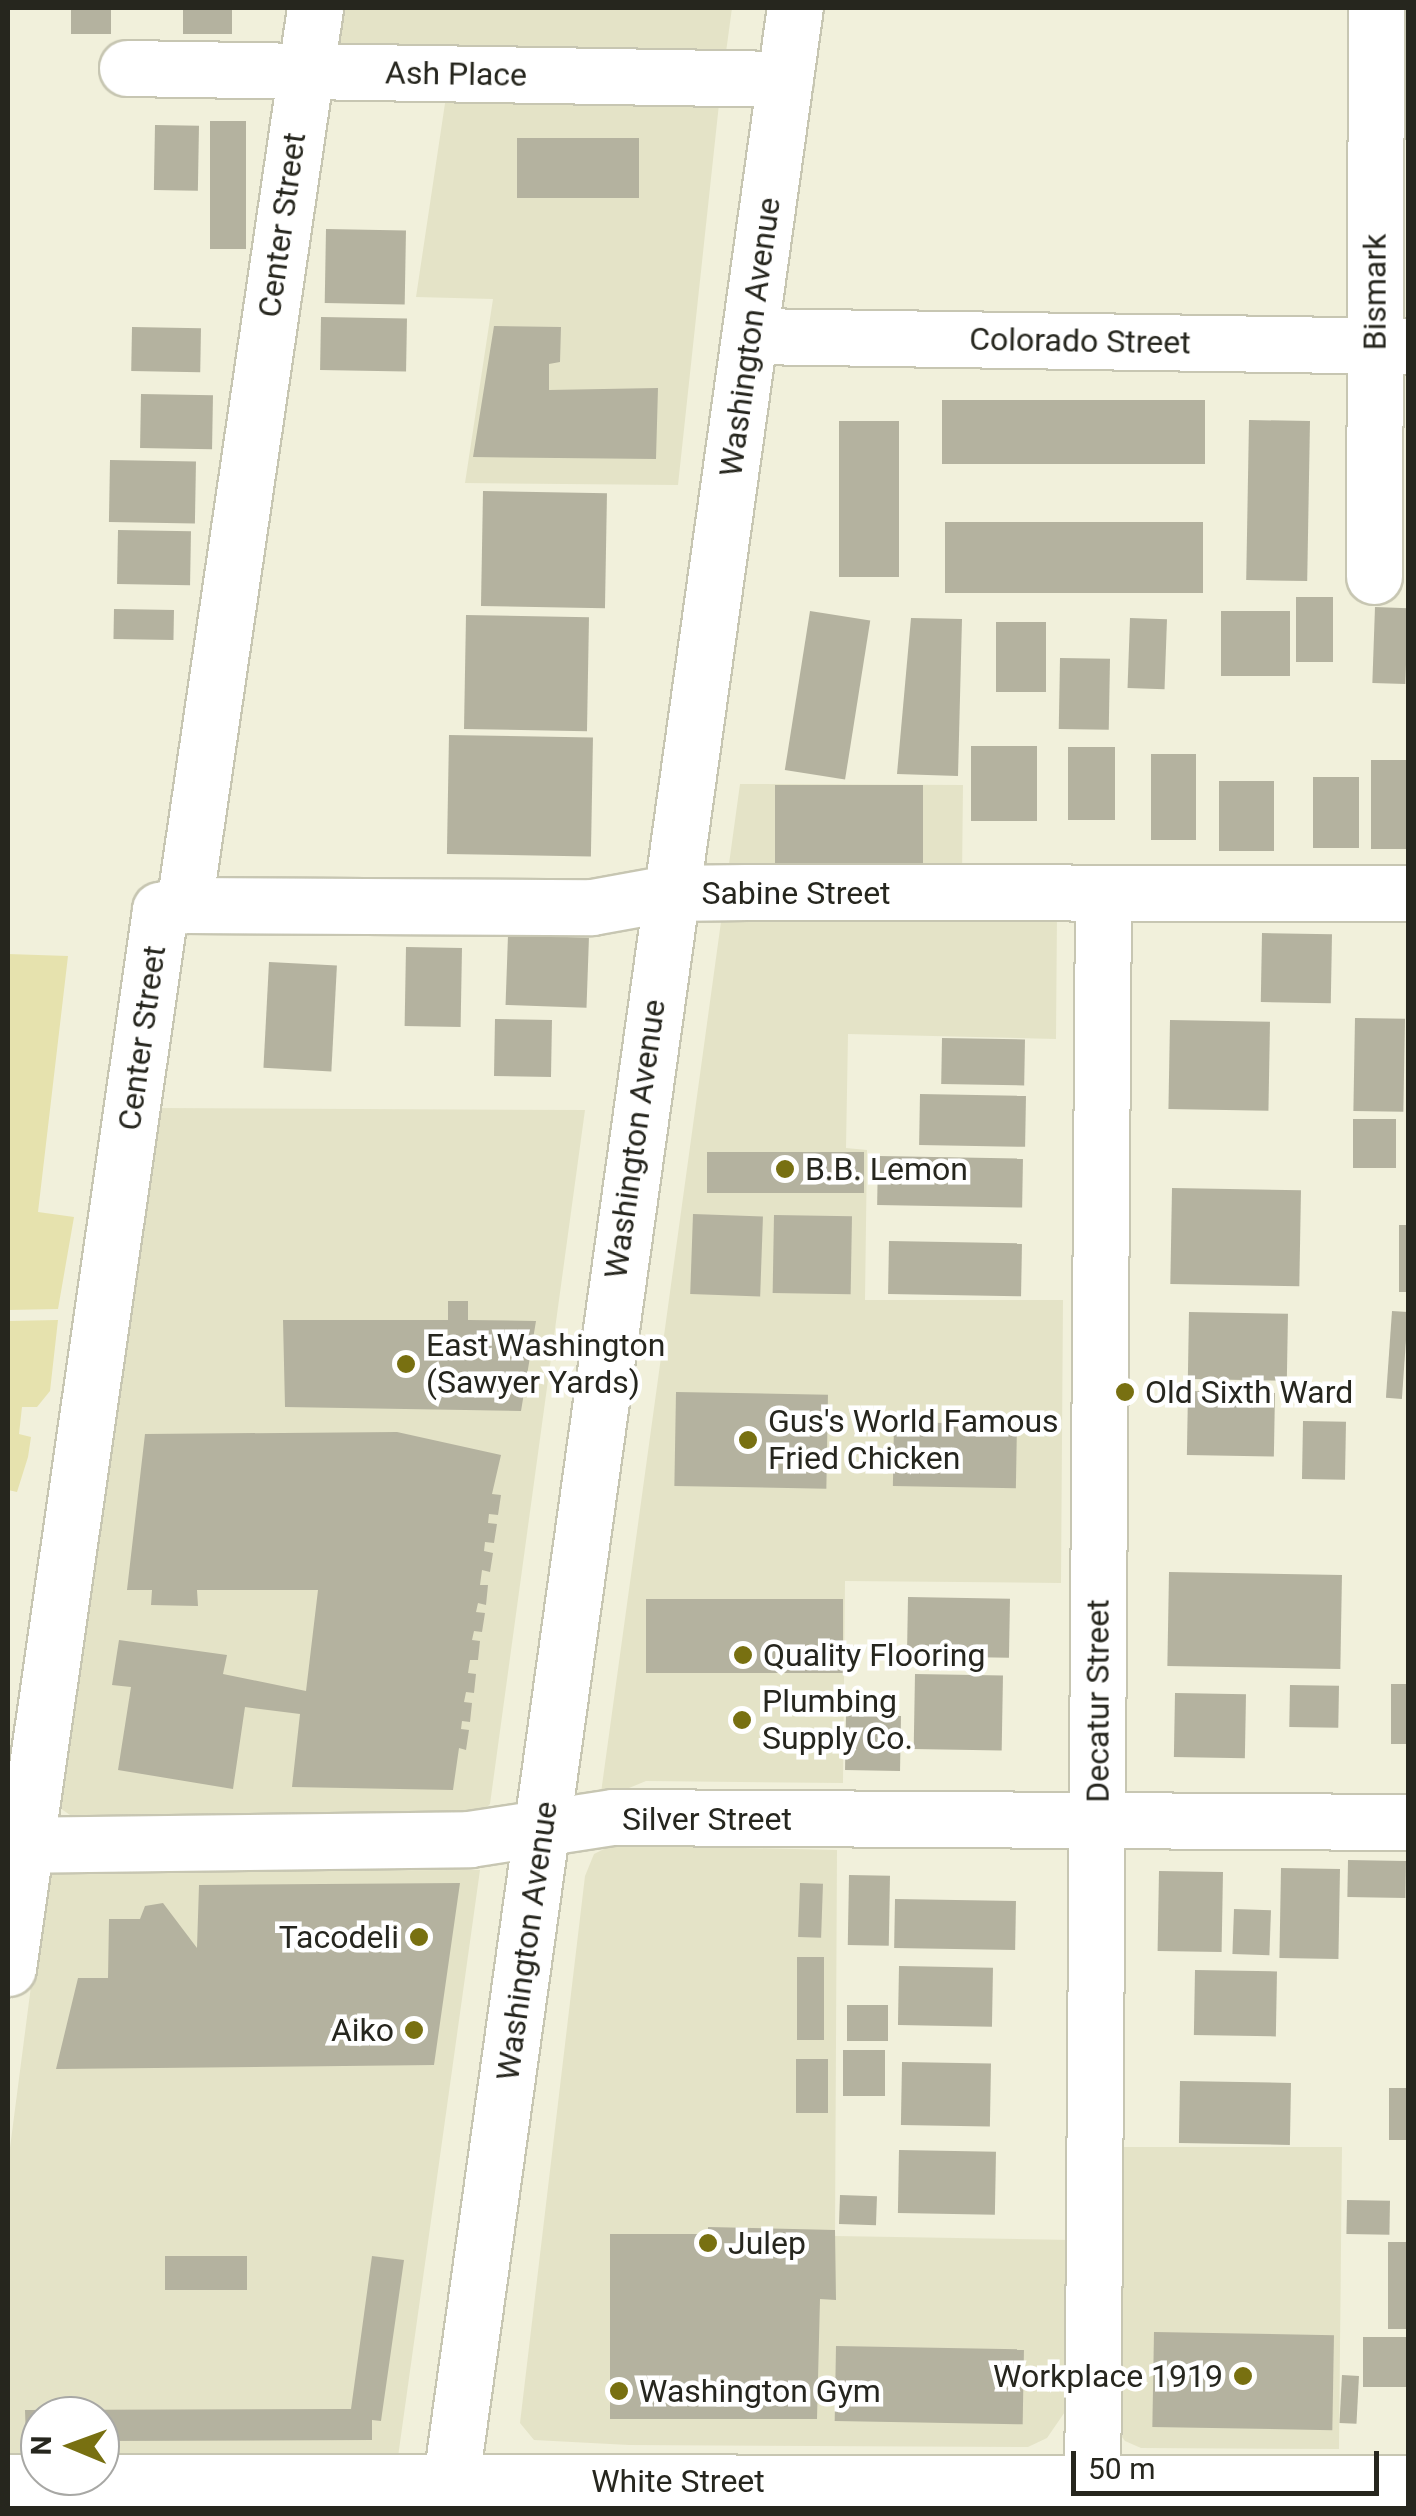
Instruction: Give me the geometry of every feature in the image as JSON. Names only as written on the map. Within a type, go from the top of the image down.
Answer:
[{"type":"street","name":"Center Street","points":[[8,1968],[15,1844],[160,910],[184,905],[316,8]]},
{"type":"street","name":"Washington Avenue","points":[[450,2495],[668,893],[796,8]]},
{"type":"street","name":"Bismark","points":[[1374,576],[1391,346],[1376,8]]},
{"type":"street","name":"Ash Place","points":[[127,68],[786,79]]},
{"type":"street","name":"Colorado Street","points":[[751,336],[1391,346]]},
{"type":"street","name":"Sabine Street","points":[[184,905],[592,907],[668,893],[1408,893]]},
{"type":"street","name":"Decatur Street","points":[[1092,2495],[1103,893]]},
{"type":"street","name":"Silver Street","points":[[15,1844],[455,1839],[613,1817],[1408,1822]]},
{"type":"street","name":"White Street","points":[[8,2482],[450,2495],[1092,2495],[1408,2483]]},
{"type":"shaded area","points":[[327,8],[732,8],[724,67],[320,57]]},
{"type":"shaded area","points":[[447,90],[719,104],[678,485],[465,483],[493,299],[416,297]]},
{"type":"shaded area","points":[[740,784],[963,785],[962,878],[1057,914],[1056,1039],[848,1034],[846,1148],[867,1150],[865,1300],[1063,1300],[1061,1583],[845,1581],[843,1783],[646,1781],[600,1800]]},
{"type":"shaded area","points":[[8,954],[68,956],[38,1212],[74,1217],[58,1309],[8,1310]]},
{"type":"shaded area","points":[[157,1108],[585,1110],[490,1804],[480,1814],[73,1817],[57,1806]]},
{"type":"shaded area","points":[[58,1320],[50,1391],[37,1407],[22,1407],[19,1434],[31,1437],[28,1457],[17,1492],[8,1490],[8,1321]]},
{"type":"shaded area","points":[[612,1845],[837,1850],[835,2236],[1073,2240],[1071,2403],[1047,2438],[1028,2447],[629,2445],[534,2440],[520,2423],[585,1876],[594,1854]]},
{"type":"shaded area","points":[[480,1870],[397,2464],[120,2457],[120,2396],[20,2396],[20,2455],[8,2455],[8,2163],[46,1871]]},
{"type":"shaded area","points":[[1105,2147],[1342,2147],[1339,2449],[1141,2448],[1125,2441],[1112,2424]]},
{"type":"building","points":[[71,8],[111,8],[111,34],[71,34]]},
{"type":"building","points":[[183,8],[232,8],[232,34],[183,34]]},
{"type":"building","points":[[210,121],[246,121],[246,249],[210,249]]},
{"type":"building","points":[[155,125],[199,126],[198,191],[154,190]]},
{"type":"building","points":[[517,138],[639,138],[639,198],[517,198]]},
{"type":"building","points":[[326,229],[406,230],[405,304],[325,303]]},
{"type":"building","points":[[321,317],[407,319],[406,371],[320,370]]},
{"type":"building","points":[[494,326],[561,327],[560,362],[549,364],[549,390],[658,388],[656,459],[473,457]]},
{"type":"building","points":[[132,327],[201,328],[200,372],[131,371]]},
{"type":"building","points":[[141,394],[213,395],[212,449],[140,448]]},
{"type":"building","points":[[942,400],[1205,400],[1205,464],[942,464]]},
{"type":"building","points":[[1249,420],[1310,421],[1307,581],[1246,580]]},
{"type":"building","points":[[839,421],[899,421],[899,577],[839,577]]},
{"type":"building","points":[[110,460],[196,462],[195,523],[109,522]]},
{"type":"building","points":[[483,491],[607,493],[605,608],[481,606]]},
{"type":"building","points":[[945,522],[1203,522],[1203,593],[945,593]]},
{"type":"building","points":[[118,530],[191,531],[190,585],[117,584]]},
{"type":"building","points":[[1296,597],[1333,597],[1333,662],[1296,662]]},
{"type":"building","points":[[1375,607],[1408,608],[1405,684],[1372,683]]},
{"type":"building","points":[[114,609],[174,610],[173,640],[113,639]]},
{"type":"building","points":[[810,611],[870,621],[845,780],[785,770]]},
{"type":"building","points":[[1221,611],[1290,611],[1290,676],[1221,676]]},
{"type":"building","points":[[466,615],[589,617],[587,731],[464,729]]},
{"type":"building","points":[[911,618],[962,619],[958,776],[897,774]]},
{"type":"building","points":[[1130,618],[1167,619],[1165,689],[1128,688]]},
{"type":"building","points":[[996,622],[1046,622],[1046,692],[996,692]]},
{"type":"building","points":[[1060,658],[1110,659],[1109,730],[1059,729]]},
{"type":"building","points":[[449,735],[593,738],[591,856],[447,854]]},
{"type":"building","points":[[971,746],[1037,746],[1037,821],[971,821]]},
{"type":"building","points":[[1068,747],[1115,747],[1115,820],[1068,820]]},
{"type":"building","points":[[1151,754],[1196,754],[1196,840],[1151,840]]},
{"type":"building","points":[[1371,760],[1408,760],[1408,849],[1371,849]]},
{"type":"building","points":[[1313,777],[1359,777],[1359,848],[1313,848]]},
{"type":"building","points":[[1219,781],[1274,781],[1274,851],[1219,851]]},
{"type":"building","points":[[775,785],[923,785],[923,867],[775,867]]},
{"type":"building","points":[[1262,933],[1332,934],[1331,1003],[1261,1002]]},
{"type":"building","points":[[508,935],[589,938],[587,1008],[506,1005]]},
{"type":"building","points":[[406,947],[462,948],[461,1027],[405,1026]]},
{"type":"building","points":[[269,962],[337,966],[331,1071],[263,1068]]},
{"type":"building","points":[[1355,1018],[1405,1019],[1403,1112],[1353,1111]]},
{"type":"building","points":[[495,1019],[552,1020],[551,1077],[494,1076]]},
{"type":"building","points":[[1170,1020],[1270,1022],[1268,1111],[1168,1109]]},
{"type":"building","points":[[942,1038],[1025,1039],[1024,1085],[941,1084]]},
{"type":"building","points":[[920,1094],[1026,1096],[1025,1147],[919,1145]]},
{"type":"building","points":[[1353,1119],[1396,1119],[1396,1168],[1353,1168]]},
{"type":"building","name":"B.B. Lemon","points":[[707,1152],[864,1152],[864,1193],[707,1193]]},
{"type":"building","points":[[878,1156],[1023,1159],[1022,1208],[877,1205]]},
{"type":"building","points":[[1172,1188],[1301,1190],[1299,1286],[1170,1284]]},
{"type":"building","points":[[693,1214],[763,1216],[760,1296],[690,1294]]},
{"type":"building","points":[[774,1215],[852,1216],[851,1294],[773,1293]]},
{"type":"building","points":[[1399,1225],[1408,1225],[1408,1292],[1399,1292]]},
{"type":"building","points":[[889,1241],[1022,1243],[1021,1296],[888,1294]]},
{"type":"building","name":"East Washington (Sawyer Yards)","points":[[448,1301],[468,1301],[468,1320],[536,1321],[521,1411],[285,1407],[283,1320],[448,1320]]},
{"type":"building","points":[[1392,1311],[1408,1312],[1402,1399],[1386,1398]]},
{"type":"building","points":[[1189,1312],[1288,1314],[1287,1381],[1188,1379]]},
{"type":"building","points":[[1188,1391],[1275,1393],[1274,1457],[1187,1455]]},
{"type":"building","name":"Gus's World Famous Fried Chicken","points":[[676,1392],[828,1395],[826,1489],[674,1486]]},
{"type":"building","points":[[1303,1421],[1346,1422],[1345,1480],[1302,1479]]},
{"type":"building","points":[[894,1422],[1017,1424],[1016,1488],[893,1486]]},
{"type":"building","points":[[397,1432],[501,1455],[492,1494],[501,1495],[498,1515],[489,1514],[488,1523],[497,1524],[494,1543],[485,1542],[484,1551],[493,1553],[490,1572],[482,1570],[480,1585],[488,1585],[486,1605],[478,1603],[476,1612],[485,1613],[482,1632],[474,1631],[472,1640],[480,1641],[478,1660],[470,1660],[468,1673],[476,1674],[474,1693],[466,1692],[464,1702],[472,1703],[470,1722],[462,1721],[461,1729],[469,1730],[466,1750],[459,1748],[453,1790],[292,1787],[300,1714],[245,1707],[233,1789],[118,1770],[131,1687],[112,1685],[119,1640],[227,1655],[223,1674],[306,1691],[318,1590],[197,1590],[198,1606],[151,1605],[152,1590],[127,1590],[145,1434]]},
{"type":"building","points":[[1169,1572],[1342,1575],[1340,1669],[1167,1666]]},
{"type":"building","points":[[908,1597],[1010,1599],[1009,1658],[907,1656]]},
{"type":"building","name":"Quality Flooring","points":[[646,1599],[843,1599],[843,1673],[646,1673]]},
{"type":"building","points":[[915,1674],[1003,1676],[1002,1751],[914,1749]]},
{"type":"building","points":[[1391,1684],[1408,1684],[1408,1744],[1391,1744]]},
{"type":"building","points":[[1290,1685],[1339,1686],[1338,1728],[1289,1727]]},
{"type":"building","points":[[1175,1693],[1246,1694],[1245,1758],[1174,1757]]},
{"type":"building","points":[[846,1715],[901,1716],[900,1771],[845,1770]]},
{"type":"building","points":[[1348,1860],[1406,1861],[1405,1898],[1347,1897]]},
{"type":"building","points":[[1281,1868],[1340,1869],[1338,1959],[1279,1958]]},
{"type":"building","points":[[1159,1871],[1223,1872],[1222,1952],[1158,1951]]},
{"type":"building","points":[[849,1875],[890,1876],[889,1946],[848,1945]]},
{"type":"building","points":[[460,1883],[434,2065],[56,2069],[78,1978],[108,1978],[109,1919],[140,1919],[145,1906],[163,1903],[197,1948],[199,1885]]},
{"type":"building","points":[[800,1883],[823,1884],[821,1938],[798,1937]]},
{"type":"building","points":[[895,1899],[1016,1901],[1015,1950],[894,1948]]},
{"type":"building","points":[[1234,1909],[1271,1910],[1269,1955],[1232,1954]]},
{"type":"building","points":[[797,1957],[824,1957],[824,2040],[797,2040]]},
{"type":"building","points":[[899,1966],[993,1968],[992,2027],[898,2025]]},
{"type":"building","points":[[1195,1970],[1277,1971],[1276,2036],[1194,2035]]},
{"type":"building","points":[[847,2005],[888,2005],[888,2041],[847,2041]]},
{"type":"building","points":[[843,2050],[885,2050],[885,2096],[843,2096]]},
{"type":"building","points":[[796,2059],[828,2059],[828,2113],[796,2113]]},
{"type":"building","points":[[902,2062],[991,2064],[990,2127],[901,2125]]},
{"type":"building","points":[[1180,2081],[1291,2083],[1290,2145],[1179,2143]]},
{"type":"building","points":[[1389,2088],[1408,2088],[1408,2140],[1389,2140]]},
{"type":"building","points":[[899,2150],[996,2152],[995,2215],[898,2213]]},
{"type":"building","points":[[840,2195],[877,2196],[876,2225],[839,2224]]},
{"type":"building","points":[[1347,2200],[1390,2201],[1389,2235],[1346,2234]]},
{"type":"building","points":[[708,2227],[835,2230],[836,2300],[820,2299],[817,2419],[610,2419],[610,2234],[708,2234]]},
{"type":"building","points":[[1388,2242],[1408,2242],[1408,2329],[1388,2329]]},
{"type":"building","points":[[165,2256],[247,2256],[247,2290],[165,2290]]},
{"type":"building","points":[[372,2256],[404,2260],[381,2421],[372,2420],[372,2440],[120,2441],[120,2410],[351,2409]]},
{"type":"building","name":"Workplace 1919","points":[[1154,2332],[1334,2335],[1332,2430],[1152,2427]]},
{"type":"building","points":[[1363,2337],[1408,2337],[1408,2387],[1363,2387]]},
{"type":"building","points":[[836,2346],[1024,2349],[1023,2424],[835,2421]]},
{"type":"building","points":[[1342,2375],[1359,2376],[1356,2424],[1339,2423]]},
{"type":"place","name":"B.B. Lemon","points":[[785,1169]]},
{"type":"place","name":"East Washington (Sawyer Yards)","points":[[406,1364]]},
{"type":"place","name":"Old Sixth Ward","points":[[1125,1392]]},
{"type":"place","name":"Gus's World Famous Fried Chicken","points":[[748,1440]]},
{"type":"place","name":"Quality Flooring","points":[[743,1655]]},
{"type":"place","name":"Plumbing Supply Co.","points":[[742,1720]]},
{"type":"place","name":"Tacodeli","points":[[419,1937]]},
{"type":"place","name":"Aiko","points":[[414,2030]]},
{"type":"place","name":"Julep","points":[[708,2243]]},
{"type":"place","name":"Workplace 1919","points":[[1243,2376]]},
{"type":"place","name":"Washington Gym","points":[[619,2391]]}]
